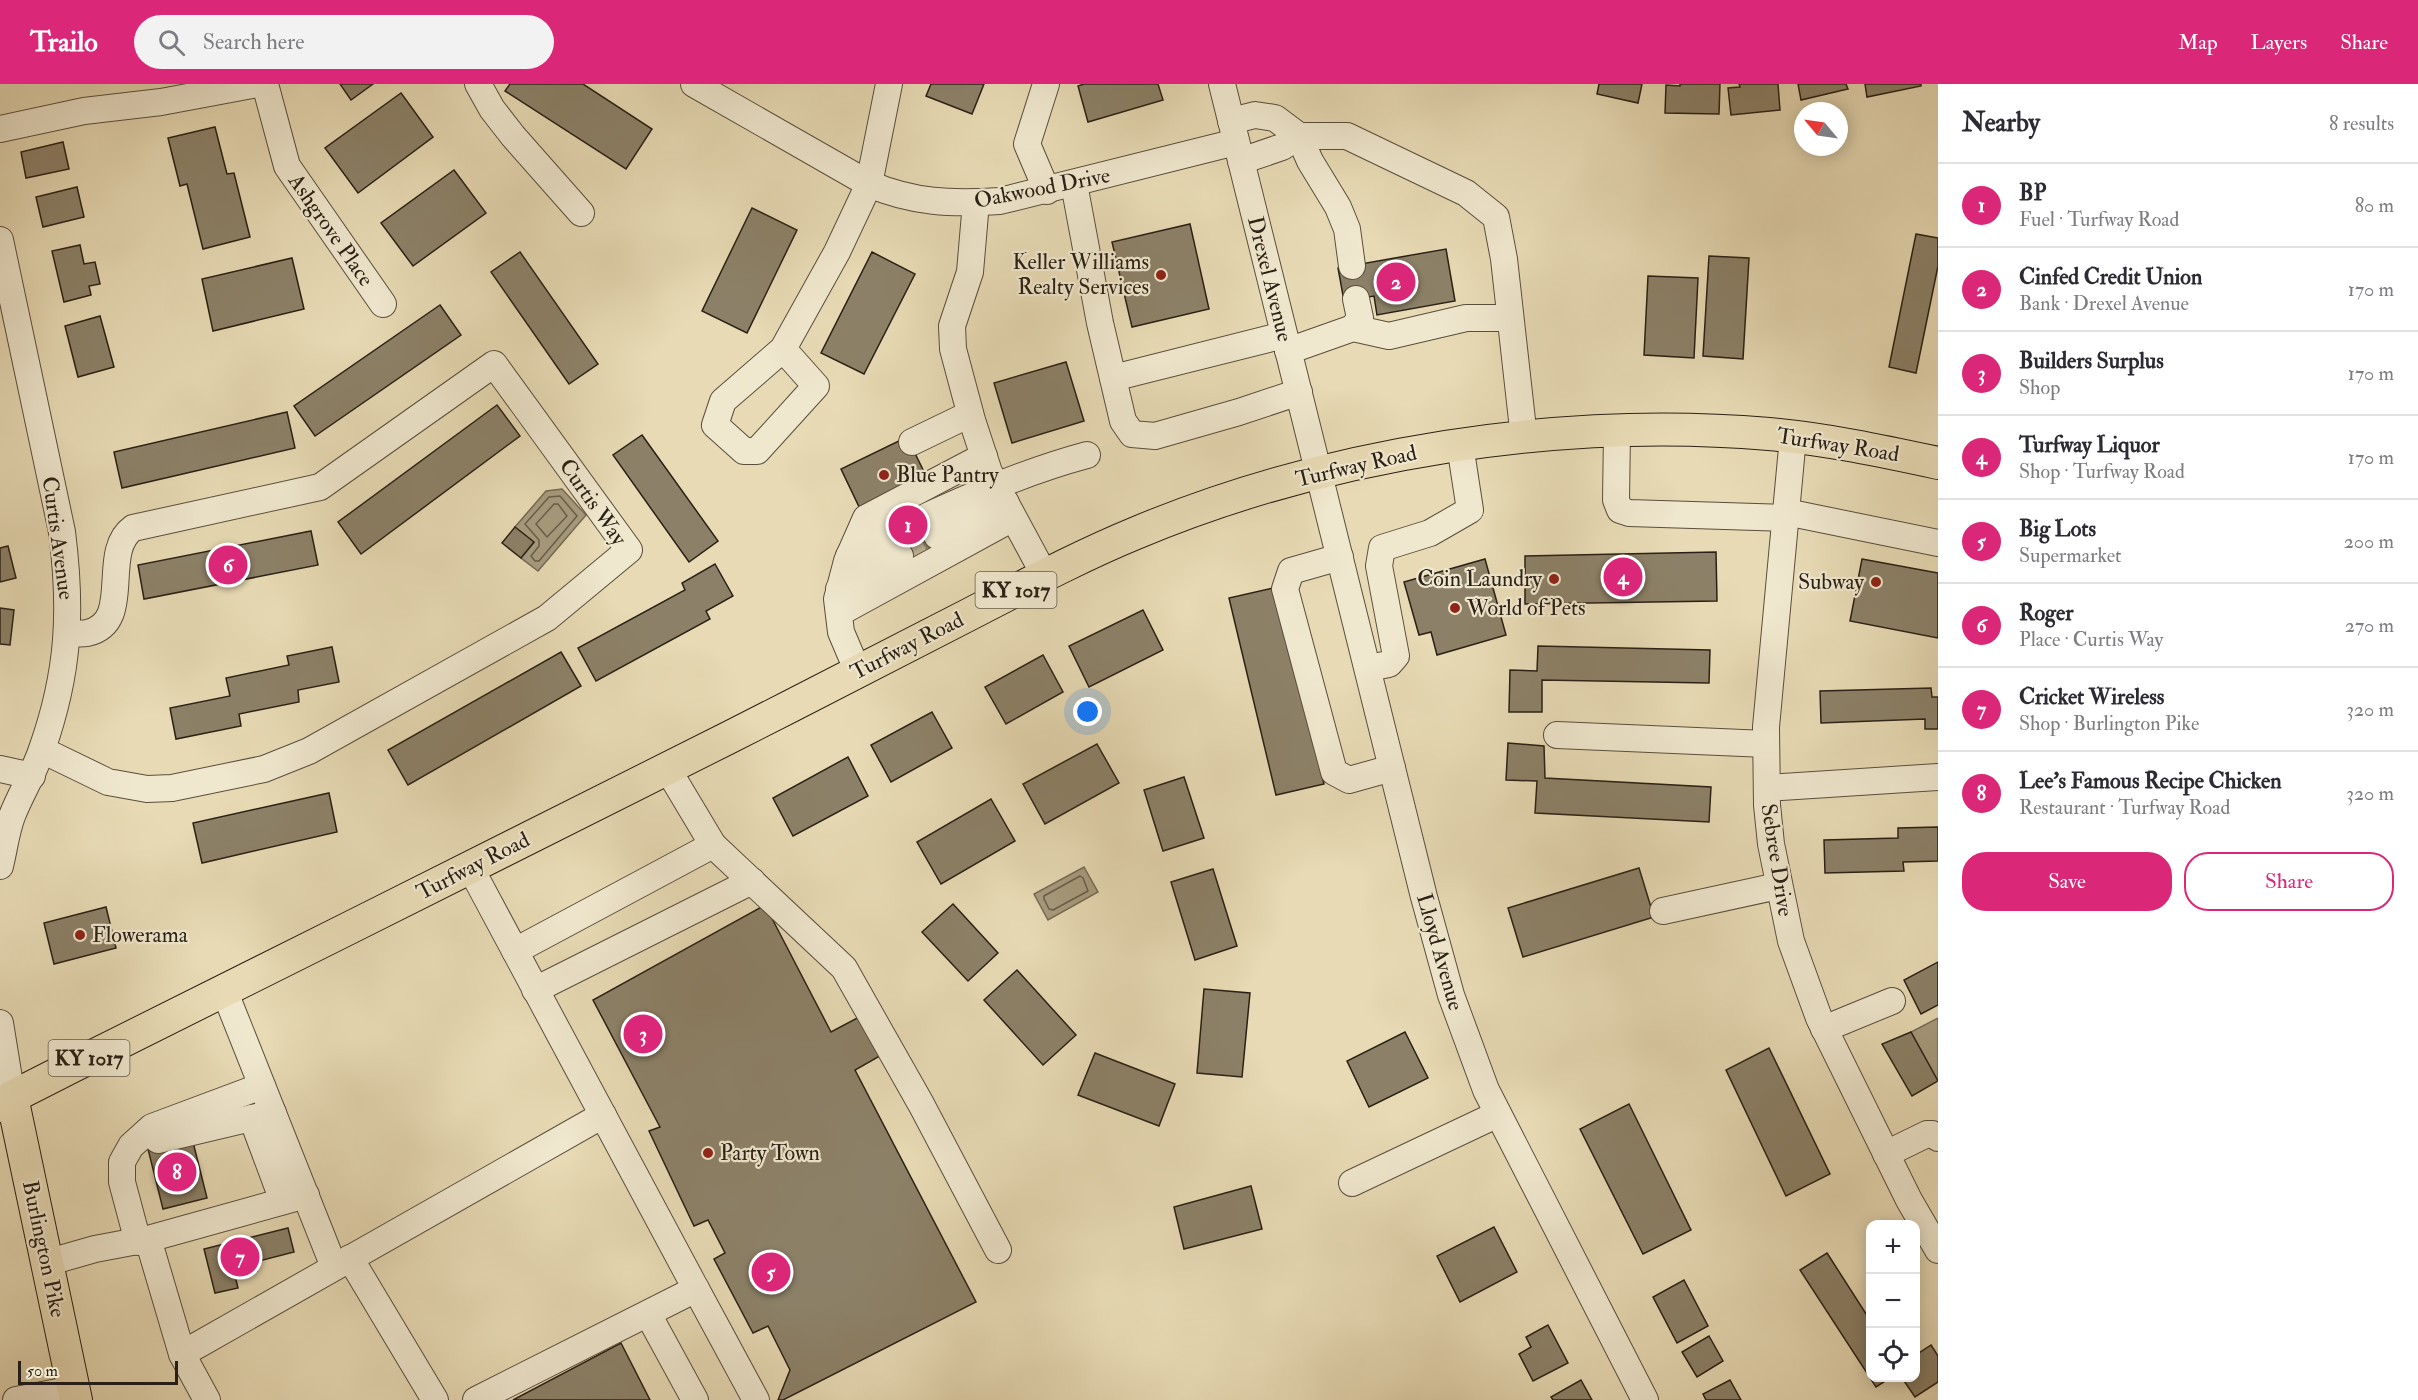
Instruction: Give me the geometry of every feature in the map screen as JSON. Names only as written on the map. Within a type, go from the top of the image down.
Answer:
[{"type":"main road","name":"Turfway Road","points":[[4,1100],[1045,576],[1138,532],[1203,507],[1268,486],[1405,454],[1524,438],[1617,432],[1726,432],[1793,437],[1842,443],[1938,463]]},
{"type":"main road","name":"Burlington Pike","points":[[4,1100],[46,1263],[75,1394]]},
{"type":"street","points":[[0,129],[84,111],[161,102],[258,84]]},
{"type":"street","name":"Ashgrove Place","points":[[265,84],[287,166],[383,304]]},
{"type":"street","points":[[478,84],[492,109],[513,136],[581,213]]},
{"type":"street","name":"Oakwood Drive","points":[[694,84],[869,184],[891,194],[927,202],[1000,201],[1236,142]]},
{"type":"street","points":[[783,349],[837,252],[869,184],[889,84]]},
{"type":"street","points":[[1046,84],[1027,144],[1047,191]]},
{"type":"street","name":"Drexel Avenue","points":[[1222,84],[1319,473]]},
{"type":"street","points":[[1352,266],[1347,229],[1338,207],[1310,161],[1299,136],[1275,118],[1255,115],[1236,142],[1282,147],[1299,136],[1347,136],[1466,193],[1496,217],[1504,259],[1524,438]]},
{"type":"street","points":[[1074,184],[1100,323],[1123,421],[1132,434],[1155,436],[1299,392]]},
{"type":"street","points":[[976,202],[970,272],[952,326],[953,349],[984,456],[1005,502],[1045,576]]},
{"type":"street","name":"Curtis Avenue","points":[[0,240],[62,532],[68,578],[68,633],[61,687],[32,776],[6,814],[0,866]]},
{"type":"street","points":[[1353,328],[1360,318],[1356,299]]},
{"type":"street","points":[[1113,378],[1353,328],[1389,336],[1466,318],[1510,318]]},
{"type":"street","name":"Curtis Way","points":[[42,750],[108,782],[147,789],[172,788],[264,769],[309,751],[547,618],[629,550],[495,364],[320,487],[134,528],[121,541],[117,553],[112,611],[103,626],[88,633],[68,633]]},
{"type":"street","points":[[912,442],[970,414]]},
{"type":"street","points":[[1617,432],[1616,500],[1620,510],[1629,513],[1786,515],[1938,543]]},
{"type":"street","name":"Sebree Drive","points":[[1793,437],[1766,744],[1771,844],[1791,941],[1824,1029],[1886,1154],[1938,1250]]},
{"type":"street","points":[[1368,668],[1389,664],[1396,656],[1379,566],[1382,548],[1430,533],[1470,510],[1460,445]]},
{"type":"street","points":[[839,601],[1005,502],[1055,464],[1087,455]]},
{"type":"street","points":[[858,672],[841,632],[839,601],[849,556],[866,518],[984,456]]},
{"type":"street","name":"Lloyd Avenue","points":[[1319,473],[1451,995],[1470,1050],[1498,1114],[1645,1400]]},
{"type":"street","points":[[932,526],[1005,502]]},
{"type":"street","points":[[839,601],[895,545],[849,556]]},
{"type":"street","points":[[1340,557],[1291,571],[1285,588],[1334,772],[1349,780],[1392,768]]},
{"type":"street","points":[[1557,735],[1766,744]]},
{"type":"street","points":[[667,768],[713,845],[844,968],[921,1104],[998,1250]]},
{"type":"street","points":[[0,769],[32,776]]},
{"type":"street","points":[[1767,788],[1938,777]]},
{"type":"street","points":[[515,951],[713,845]]},
{"type":"street","points":[[470,867],[756,1400]]},
{"type":"street","points":[[536,990],[752,881]]},
{"type":"street","points":[[1663,911],[1779,886]]},
{"type":"street","points":[[224,990],[262,1086],[262,1115],[294,1198],[342,1263],[435,1400]]},
{"type":"street","points":[[1824,1029],[1892,1000]]},
{"type":"street","points":[[0,1023],[4,1100]]},
{"type":"street","points":[[207,1400],[182,1354],[122,1182],[122,1162],[131,1146],[152,1128],[262,1086]]},
{"type":"street","points":[[1352,1183],[1498,1114]]},
{"type":"street","points":[[131,1146],[262,1115]]},
{"type":"street","points":[[182,1354],[603,1115]]},
{"type":"street","points":[[1886,1154],[1927,1134],[1938,1138]]},
{"type":"street","points":[[46,1263],[95,1249],[143,1241],[294,1198]]},
{"type":"street","points":[[476,1400],[696,1289]]},
{"type":"street","points":[[648,1314],[695,1400]]},
{"type":"street","points":[[16,1400],[75,1394]]},
{"type":"water","points":[[562,489],[586,515],[538,571],[521,558],[534,542],[515,527],[546,491]]},
{"type":"water","points":[[1084,867],[1098,892],[1048,920],[1034,894]]},
{"type":"water","points":[[1938,1018],[1938,1081],[1911,1032]]},
{"type":"building","points":[[340,84],[373,84],[351,100]]},
{"type":"building","points":[[510,84],[583,84],[652,129],[626,169],[505,91]]},
{"type":"building","points":[[931,84],[984,84],[972,114],[926,96]]},
{"type":"building","points":[[1084,84],[1158,84],[1163,100],[1088,122],[1078,86]]},
{"type":"building","points":[[1599,84],[1642,84],[1638,103],[1597,94]]},
{"type":"building","points":[[1680,84],[1720,84],[1719,114],[1665,113],[1666,85],[1680,86]]},
{"type":"building","points":[[1739,84],[1778,84],[1780,110],[1731,115],[1728,88],[1740,87]]},
{"type":"building","points":[[1798,84],[1846,84],[1848,89],[1801,100]]},
{"type":"building","points":[[1865,84],[1921,84],[1921,86],[1867,97]]},
{"type":"building","points":[[401,93],[433,137],[358,193],[325,148]]},
{"type":"building","points":[[215,127],[227,174],[234,173],[250,237],[203,249],[187,184],[180,186],[168,138]]},
{"type":"building","points":[[63,142],[69,169],[26,178],[21,152]]},
{"type":"building","points":[[454,170],[486,213],[413,266],[381,223]]},
{"type":"building","points":[[77,187],[84,217],[43,227],[36,197]]},
{"type":"building","points":[[752,208],[797,230],[747,333],[702,311]]},
{"type":"building","points":[[1190,224],[1209,309],[1132,327],[1112,242]]},
{"type":"building","points":[[1916,234],[1938,238],[1938,266],[1916,373],[1889,367]]},
{"type":"building","points":[[80,245],[84,264],[95,262],[100,284],[89,286],[91,295],[64,302],[52,251]]},
{"type":"building","points":[[1446,249],[1455,301],[1377,315],[1374,296],[1344,301],[1338,268]]},
{"type":"building","points":[[520,252],[598,364],[569,384],[491,272]]},
{"type":"building","points":[[872,252],[915,274],[864,374],[821,353]]},
{"type":"building","points":[[1709,256],[1749,258],[1743,359],[1703,356]]},
{"type":"building","points":[[292,258],[304,309],[213,331],[202,279]]},
{"type":"building","points":[[1648,276],[1698,278],[1694,358],[1644,355]]},
{"type":"building","points":[[440,305],[461,335],[315,436],[294,406]]},
{"type":"building","points":[[100,316],[114,367],[78,377],[65,326]]},
{"type":"building","points":[[1066,362],[1084,421],[1012,443],[994,383]]},
{"type":"building","points":[[497,405],[520,436],[361,554],[338,522]]},
{"type":"building","points":[[287,412],[295,448],[122,488],[114,452]]},
{"type":"building","points":[[642,435],[718,541],[689,562],[613,455]]},
{"type":"building","name":"Blue Pantry","points":[[907,437],[928,480],[862,513],[841,469]]},
{"type":"building","points":[[918,497],[944,551],[907,570],[881,516]]},
{"type":"building","points":[[515,527],[534,542],[521,558],[502,543]]},
{"type":"building","points":[[311,531],[318,565],[144,599],[138,565]]},
{"type":"building","points":[[8,546],[16,578],[0,582],[0,548]]},
{"type":"building","points":[[1716,552],[1717,601],[1525,604],[1525,556]]},
{"type":"building","points":[[1485,559],[1506,635],[1437,655],[1431,632],[1419,635],[1404,582]]},
{"type":"building","points":[[1862,559],[1938,573],[1938,638],[1850,621]]},
{"type":"building","points":[[715,564],[733,596],[706,611],[710,619],[596,681],[578,648],[685,590],[682,583]]},
{"type":"building","points":[[1277,587],[1324,784],[1276,795],[1229,598]]},
{"type":"building","points":[[0,608],[14,610],[10,645],[0,644]]},
{"type":"building","points":[[1143,610],[1163,650],[1089,687],[1069,646]]},
{"type":"building","points":[[1538,646],[1710,650],[1709,683],[1542,680],[1542,712],[1509,712],[1510,670],[1537,671]]},
{"type":"building","points":[[332,647],[339,682],[298,690],[299,702],[239,714],[241,726],[176,739],[170,708],[230,696],[226,678],[289,665],[287,656]]},
{"type":"building","points":[[561,652],[581,686],[408,785],[388,750]]},
{"type":"building","points":[[1043,655],[1063,692],[1006,724],[985,687]]},
{"type":"building","points":[[1931,688],[1932,697],[1938,697],[1938,729],[1925,729],[1925,719],[1821,723],[1820,691]]},
{"type":"building","points":[[932,712],[952,748],[891,782],[871,745]]},
{"type":"building","points":[[1508,743],[1544,746],[1545,778],[1711,787],[1709,822],[1535,813],[1537,781],[1506,780]]},
{"type":"building","points":[[1097,744],[1119,783],[1045,824],[1023,784]]},
{"type":"building","points":[[848,757],[868,796],[793,836],[773,798]]},
{"type":"building","points":[[1184,777],[1204,838],[1163,851],[1144,790]]},
{"type":"building","points":[[329,793],[337,832],[202,863],[193,823]]},
{"type":"building","points":[[991,799],[1015,841],[941,884],[917,842]]},
{"type":"building","points":[[1938,827],[1938,861],[1903,862],[1904,871],[1825,873],[1824,840],[1898,838],[1898,828]]},
{"type":"building","points":[[1639,868],[1654,917],[1523,957],[1508,908]]},
{"type":"building","points":[[1213,869],[1237,946],[1195,960],[1171,882]]},
{"type":"building","points":[[953,904],[998,953],[968,981],[922,932]]},
{"type":"building","points":[[765,905],[831,1032],[861,1016],[885,1053],[855,1070],[976,1302],[783,1400],[778,1400],[790,1370],[768,1326],[753,1333],[714,1259],[725,1253],[708,1220],[694,1226],[649,1131],[660,1127],[593,1000]]},
{"type":"building","points":[[106,907],[116,948],[54,964],[44,923]]},
{"type":"building","points":[[1938,962],[1938,1005],[1921,1014],[1904,980]]},
{"type":"building","points":[[1017,970],[1076,1035],[1043,1065],[984,1000]]},
{"type":"building","points":[[1204,989],[1250,993],[1242,1077],[1197,1073]]},
{"type":"building","points":[[1405,1032],[1428,1078],[1369,1107],[1347,1061]]},
{"type":"building","points":[[1911,1032],[1938,1081],[1912,1096],[1882,1044]]},
{"type":"building","points":[[1769,1048],[1830,1174],[1786,1196],[1726,1070]]},
{"type":"building","points":[[1095,1053],[1175,1084],[1159,1126],[1078,1095]]},
{"type":"building","points":[[1629,1104],[1691,1230],[1643,1254],[1580,1129]]},
{"type":"building","points":[[191,1134],[207,1198],[163,1209],[147,1145]]},
{"type":"building","points":[[1251,1186],[1262,1229],[1184,1249],[1174,1207]]},
{"type":"building","points":[[1494,1227],[1517,1272],[1460,1302],[1437,1256]]},
{"type":"building","points":[[288,1228],[294,1252],[255,1262],[257,1271],[235,1276],[238,1288],[215,1293],[204,1249]]},
{"type":"building","points":[[1827,1253],[1866,1314],[1866,1372],[1800,1270]]},
{"type":"building","points":[[1684,1280],[1708,1326],[1677,1343],[1653,1297]]},
{"type":"building","points":[[1548,1325],[1568,1363],[1533,1381],[1519,1354],[1531,1347],[1526,1337]]},
{"type":"building","points":[[1709,1336],[1723,1361],[1697,1377],[1682,1352]]},
{"type":"building","points":[[621,1343],[650,1400],[513,1400]]},
{"type":"building","points":[[1931,1345],[1938,1356],[1938,1382],[1915,1397],[1905,1382],[1920,1382],[1920,1352]]},
{"type":"building","points":[[1581,1380],[1592,1400],[1553,1400],[1551,1397]]},
{"type":"building","points":[[1730,1380],[1741,1400],[1706,1400],[1703,1394]]},
{"type":"building","points":[[1873,1382],[1884,1382],[1876,1387]]},
{"type":"tunnel","points":[[889,534],[927,516]]},
{"type":"tunnel","points":[[900,556],[937,536]]},
{"type":"place","name":"Keller Williams Realty Services","points":[[1161,275]]},
{"type":"place","name":"Cinfed Credit Union","points":[[1396,282]]},
{"type":"place","name":"Blue Pantry","points":[[884,475]]},
{"type":"place","name":"BP","points":[[908,525]]},
{"type":"place","name":"Roger","points":[[228,565]]},
{"type":"place","name":"Turfway Liquor","points":[[1623,577]]},
{"type":"place","name":"Coin Laundry","points":[[1554,579]]},
{"type":"place","name":"Subway","points":[[1876,582]]},
{"type":"place","name":"World of Pets","points":[[1455,608]]},
{"type":"place","name":"Flowerama","points":[[80,935]]},
{"type":"place","name":"Builders Surplus","points":[[643,1034]]},
{"type":"place","name":"Party Town","points":[[708,1153]]},
{"type":"place","name":"Lee's Famous Recipe Chicken","points":[[177,1172]]},
{"type":"place","name":"Cricket Wireless","points":[[240,1257]]},
{"type":"place","name":"Big Lots","points":[[771,1272]]}]
